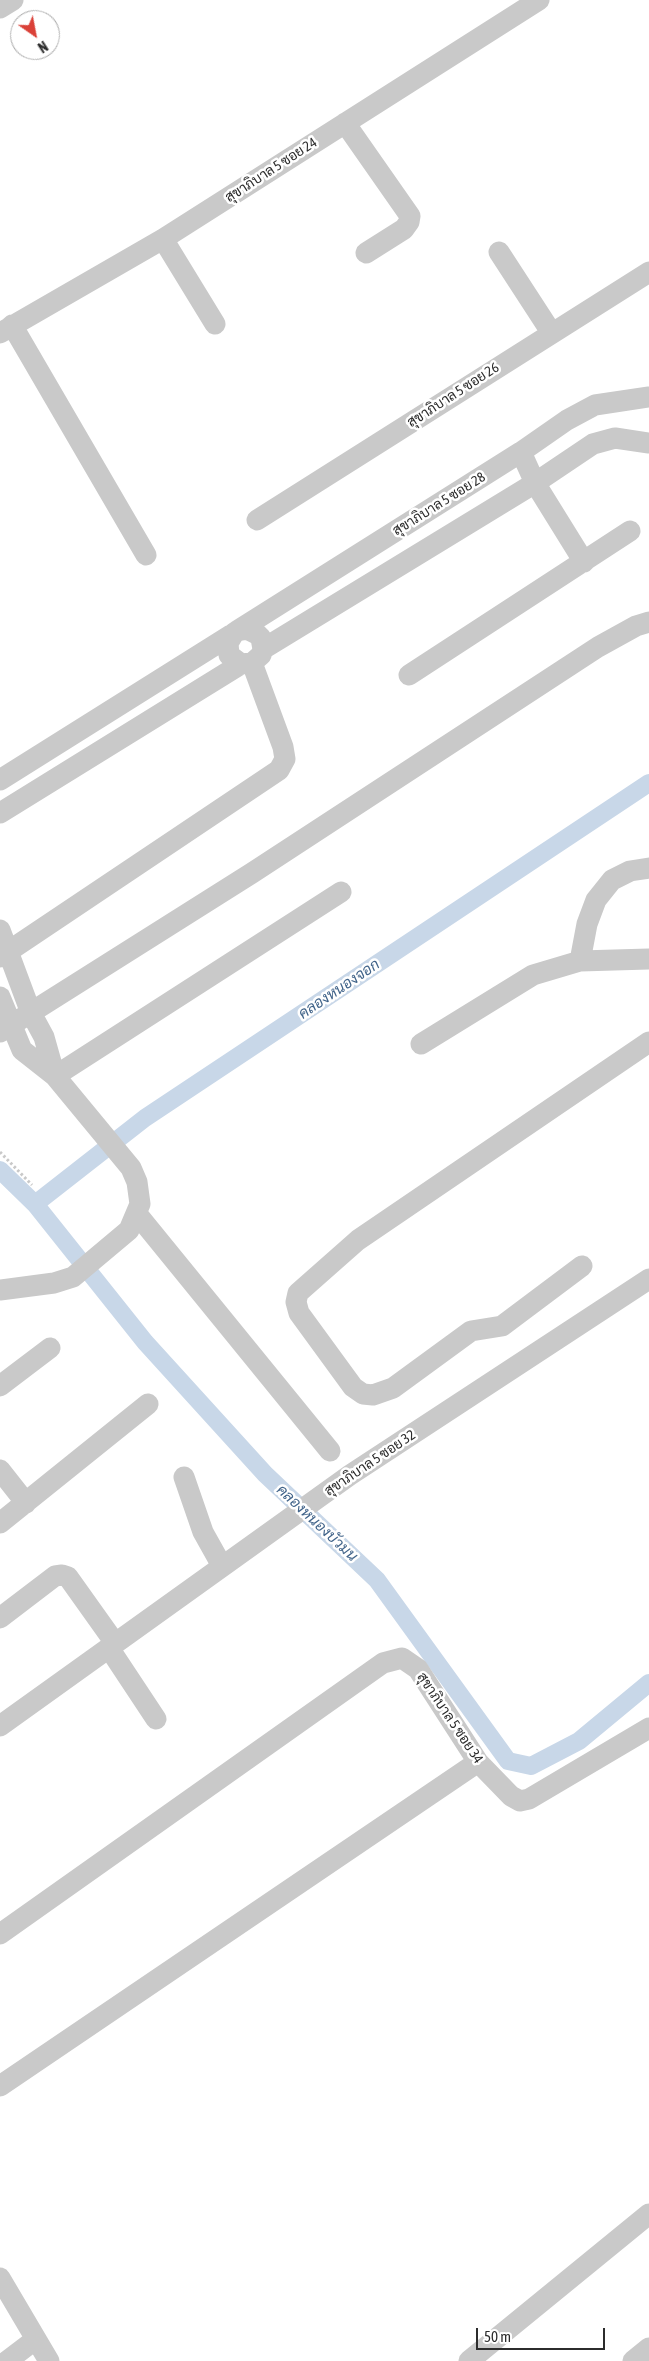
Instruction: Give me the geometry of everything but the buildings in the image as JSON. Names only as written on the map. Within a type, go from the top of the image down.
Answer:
[{"type":"street","points":[[0,8],[13,0]]},
{"type":"street","name":"สุขาภิบาล 5 ซอย 24","points":[[6,329],[164,239],[539,0]]},
{"type":"street","points":[[345,123],[410,216],[409,222],[404,229],[366,253]]},
{"type":"street","points":[[164,239],[215,324]]},
{"type":"street","points":[[499,252],[551,332]]},
{"type":"street","name":"สุขาภิบาล 5 ซอย 26","points":[[257,520],[551,332],[649,272]]},
{"type":"street","points":[[6,329],[146,555]]},
{"type":"street","name":"สุขาภิบาล 5 ซอย 28","points":[[6,776],[521,452],[567,420],[595,405],[649,397]]},
{"type":"street","points":[[0,813],[535,483],[592,444],[615,438],[649,443]]},
{"type":"street","points":[[521,452],[535,483],[584,562]]},
{"type":"street","points":[[409,675],[630,531]]},
{"type":"street","points":[[5,1029],[260,868],[598,647],[636,626],[649,622]]},
{"type":"street","points":[[4,955],[279,770],[285,759],[283,747],[252,659],[257,634],[247,629],[234,633],[228,643],[228,651],[232,659],[252,659]]},
{"type":"street","points":[[6,776],[29,794]]},
{"type":"street","points":[[580,961],[586,924],[596,900],[612,880],[630,871],[649,868]]},
{"type":"street","points":[[55,1076],[341,892]]},
{"type":"street","points":[[0,930],[4,955],[44,1037],[55,1076]]},
{"type":"street","points":[[421,1044],[533,975],[557,966],[580,961],[649,958]]},
{"type":"street","points":[[0,997],[5,1029],[22,1050],[55,1076],[85,1115],[131,1168],[137,1182],[140,1204],[129,1230],[113,1246],[74,1277],[54,1284],[0,1290]]},
{"type":"street","points":[[22,1050],[44,1037]]},
{"type":"street","points":[[582,1266],[502,1326],[472,1331],[393,1388],[373,1395],[362,1394],[353,1387],[299,1313],[296,1302],[298,1293],[358,1240],[649,1042]]},
{"type":"street","points":[[137,1214],[330,1451]]},
{"type":"street","name":"สุขาภิบาล 5 ซอย 32","points":[[0,1726],[315,1500],[649,1279]]},
{"type":"street","points":[[0,1386],[50,1348]]},
{"type":"street","points":[[0,1524],[148,1404]]},
{"type":"street","points":[[0,1470],[26,1503]]},
{"type":"street","points":[[184,1477],[203,1532],[222,1566]]},
{"type":"street","points":[[0,1618],[56,1576],[68,1577],[112,1645],[156,1719]]},
{"type":"street","name":"สุขาภิบาล 5 ซอย 34","points":[[0,1934],[383,1663],[402,1658],[418,1669],[478,1762],[515,1800],[524,1801],[649,1728]]},
{"type":"street","points":[[0,2086],[478,1762]]},
{"type":"street","points":[[469,2361],[649,2214]]},
{"type":"street","points":[[0,2278],[49,2361]]},
{"type":"street","points":[[7,2361],[36,2339]]},
{"type":"street","points":[[633,2361],[649,2348]]},
{"type":"path","points":[[0,1152],[32,1184]]},
{"type":"waterway","name":"คลองหนองจอก","points":[[35,1204],[145,1118],[649,783]]},
{"type":"waterway","name":"คลองหนองบัวมน","points":[[0,1170],[35,1204],[145,1342],[265,1474],[377,1580],[508,1761],[531,1766],[579,1741],[649,1683]]}]
